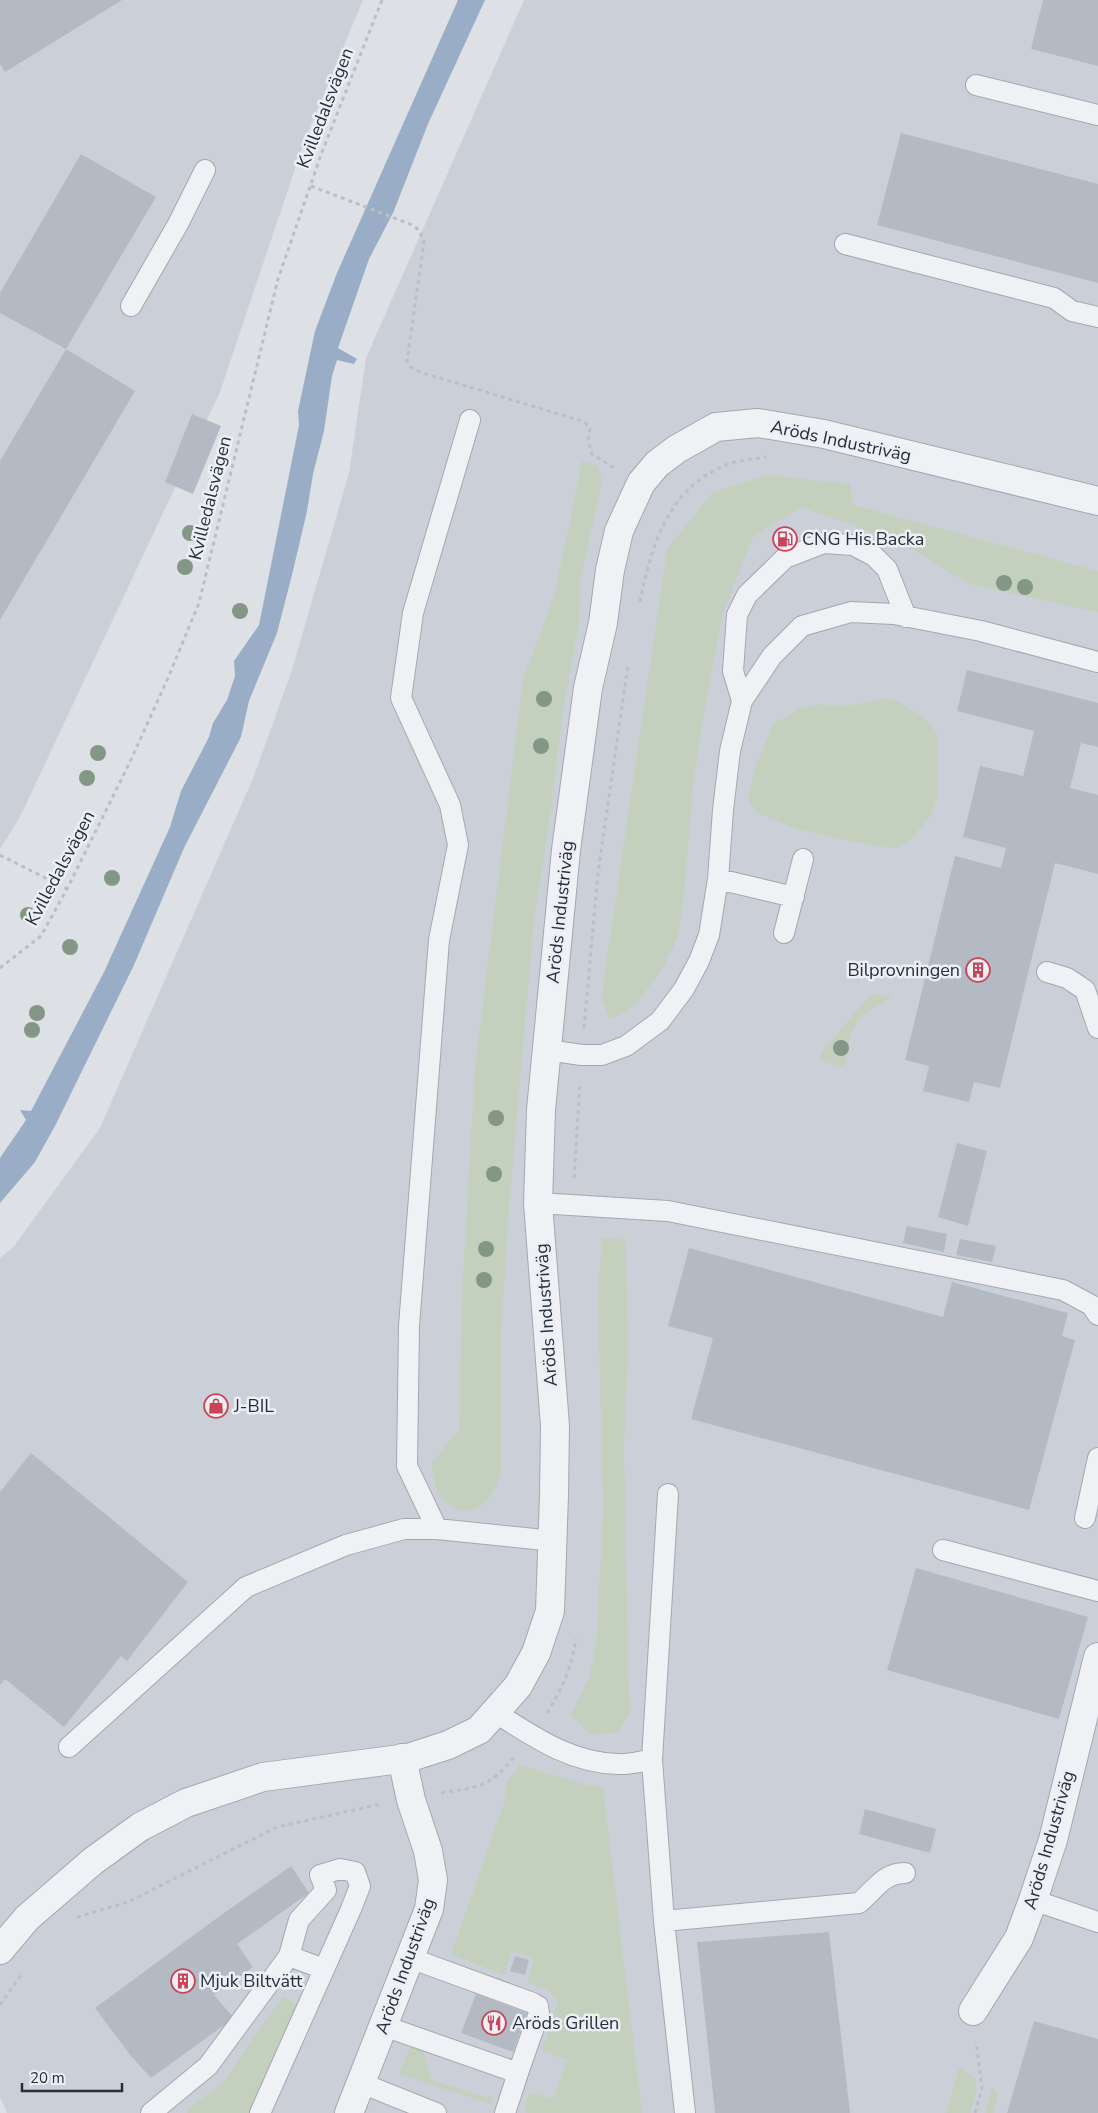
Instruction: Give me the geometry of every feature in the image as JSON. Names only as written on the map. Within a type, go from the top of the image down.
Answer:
[{"type":"street","name":"Aröds Industriväg","points":[[0,1950],[26,1918],[93,1861],[140,1827],[186,1803],[263,1777],[408,1758],[448,1745],[479,1730],[518,1686],[536,1652],[550,1610],[554,1541],[555,1426],[538,1203],[541,1110],[566,850],[588,688],[603,623],[610,570],[619,530],[641,483],[657,464],[677,449],[716,427],[758,423],[824,434],[1098,501]]},
{"type":"street","name":"Aröds Industriväg","points":[[973,2011],[1018,1938],[1033,1900],[1053,1840],[1098,1657]]},
{"type":"street","name":"Aröds Industriväg","points":[[349,2113],[429,1909],[433,1880],[428,1851],[411,1800],[402,1758]]},
{"type":"lane","points":[[976,85],[1098,115]]},
{"type":"lane","points":[[131,306],[178,224],[205,170]]},
{"type":"lane","points":[[845,244],[1054,298],[1072,311],[1098,317]]},
{"type":"lane","points":[[437,1529],[407,1466],[409,1326],[439,940],[458,845],[450,805],[401,698],[413,613],[470,420]]},
{"type":"lane","points":[[742,702],[733,671],[737,615],[746,595],[785,558],[824,542],[853,545],[874,556],[888,569],[906,617]]},
{"type":"lane","points":[[547,1050],[602,1056],[626,1046],[660,1021],[684,989],[699,961],[709,935],[718,879],[730,751],[742,702],[772,656],[802,626],[851,612],[906,617],[981,631],[1098,662]]},
{"type":"lane","points":[[784,933],[803,859]]},
{"type":"lane","points":[[718,879],[794,897]]},
{"type":"lane","points":[[1047,972],[1067,978],[1085,990],[1098,1028]]},
{"type":"lane","points":[[538,1203],[668,1211],[1062,1290],[1091,1305],[1098,1314]]},
{"type":"lane","points":[[1085,1518],[1098,1458]]},
{"type":"lane","points":[[668,1494],[652,1760],[664,1921],[684,2113]]},
{"type":"lane","points":[[69,1747],[246,1587],[346,1546],[404,1529],[437,1529],[554,1541]]},
{"type":"lane","points":[[943,1550],[1098,1591]]},
{"type":"lane","points":[[496,1713],[556,1750],[591,1760],[618,1764],[652,1760]]},
{"type":"lane","points":[[151,2113],[208,2066],[289,1956],[299,1920],[326,1890],[320,1875],[340,1869],[355,1872],[360,1886],[260,2113]]},
{"type":"lane","points":[[664,1921],[859,1903],[883,1879],[894,1873],[905,1873]]},
{"type":"lane","points":[[1033,1900],[1098,1922]]},
{"type":"lane","points":[[289,1956],[324,1969]]},
{"type":"lane","points":[[410,1958],[538,2006],[539,2013],[505,2113]]},
{"type":"lane","points":[[384,2026],[518,2073]]},
{"type":"lane","points":[[361,2083],[406,2108],[436,2113]]},
{"type":"path","name":"Kvilledalsvägen","points":[[0,968],[41,936],[67,889],[130,764],[199,603],[278,279],[322,152],[382,0]]},
{"type":"path","points":[[311,186],[410,224],[419,230],[424,242],[407,361],[411,367],[585,422],[590,428],[588,440],[592,454],[641,483]]},
{"type":"path","points":[[0,854],[67,889]]},
{"type":"path","points":[[973,2011],[982,2088],[975,2113]]},
{"type":"shaded area","points":[[0,0],[363,0],[304,142],[220,392],[20,817],[0,849]]},
{"type":"shaded area","points":[[524,0],[1098,0],[1098,2113],[7,2113],[0,2097],[0,1258],[14,1246],[100,1128],[254,776],[292,670],[349,473],[366,358]]},
{"type":"green space","points":[[582,461],[598,466],[602,481],[580,583],[579,624],[563,712],[547,839],[535,911],[509,1208],[501,1334],[501,1472],[493,1493],[485,1503],[477,1508],[461,1510],[453,1508],[441,1497],[433,1477],[432,1462],[459,1430],[462,1296],[475,1066],[523,679],[554,597]]},
{"type":"green space","points":[[767,475],[850,484],[853,505],[1098,571],[1098,612],[969,584],[900,542],[801,507],[753,537],[723,613],[704,713],[693,787],[685,884],[678,937],[662,970],[633,1007],[610,1019],[601,999],[667,549],[713,492]]},
{"type":"green space","points":[[885,698],[900,702],[928,720],[937,734],[937,800],[931,815],[910,840],[896,848],[880,847],[800,830],[757,813],[748,799],[755,768],[773,724],[802,708],[819,704],[835,706],[852,705]]},
{"type":"green space","points":[[877,994],[892,997],[861,1017],[853,1029],[845,1067],[823,1062],[819,1058],[822,1052],[869,996]]},
{"type":"green space","points":[[602,1237],[626,1240],[628,1353],[624,1446],[629,1699],[632,1708],[618,1733],[588,1734],[571,1714],[590,1676],[597,1635],[603,1511],[598,1293]]},
{"type":"green space","points":[[520,1765],[586,1785],[603,1786],[642,2113],[527,2113],[524,2105],[529,2094],[533,2093],[553,2099],[567,2060],[542,2051],[558,2000],[548,1990],[527,1982],[534,1958],[513,1951],[504,1975],[451,1954],[505,1800],[507,1782]]},
{"type":"green space","points":[[283,1996],[298,2005],[254,2113],[187,2113],[190,2107],[220,2085],[227,2077]]},
{"type":"green space","points":[[417,2045],[423,2049],[432,2080],[486,2097],[493,2095],[491,2104],[399,2074],[410,2048]]},
{"type":"green space","points":[[959,2068],[976,2079],[976,2095],[970,2113],[946,2113]]},
{"type":"green space","points":[[993,2086],[998,2096],[993,2113],[985,2113]]},
{"type":"water","points":[[458,0],[485,0],[428,124],[393,213],[369,259],[338,348],[357,359],[354,364],[337,360],[332,376],[324,431],[292,575],[277,633],[249,701],[241,737],[184,848],[134,965],[56,1124],[35,1162],[0,1203],[0,1158],[26,1120],[20,1110],[31,1111],[104,972],[170,827],[181,791],[209,737],[213,723],[227,700],[235,676],[234,661],[259,625],[299,425],[298,411],[315,331],[337,273]]},
{"type":"building","points":[[0,0],[122,0],[5,72],[0,64]]},
{"type":"building","points":[[1043,0],[1098,0],[1098,66],[1031,49]]},
{"type":"building","points":[[901,133],[1098,184],[1098,283],[877,225]]},
{"type":"building","points":[[81,154],[156,197],[66,349],[0,313],[0,293]]},
{"type":"building","points":[[66,349],[135,391],[0,620],[0,461]]},
{"type":"building","points":[[192,414],[221,426],[193,494],[165,482]]},
{"type":"building","name":"Bilprovningen","points":[[967,670],[1098,703],[1098,747],[1081,743],[1070,788],[1098,795],[1098,874],[1055,863],[1000,1088],[974,1082],[969,1102],[923,1091],[929,1066],[905,1060],[955,856],[1001,868],[1006,848],[963,837],[980,766],[1023,776],[1034,731],[957,711]]},
{"type":"building","points":[[957,1143],[987,1151],[968,1226],[938,1217]]},
{"type":"building","points":[[907,1226],[947,1234],[944,1252],[903,1243]]},
{"type":"building","points":[[960,1239],[996,1246],[992,1262],[956,1255]]},
{"type":"building","points":[[689,1248],[943,1317],[952,1282],[1068,1313],[1062,1336],[1075,1340],[1029,1510],[691,1419],[713,1338],[668,1326]]},
{"type":"building","points":[[31,1453],[188,1582],[127,1661],[121,1656],[64,1727],[5,1679],[0,1685],[0,1492]]},
{"type":"building","points":[[916,1568],[1088,1617],[1059,1719],[887,1670]]},
{"type":"building","points":[[865,1809],[936,1829],[930,1853],[859,1834]]},
{"type":"building","name":"Mjuk Biltvätt","points":[[291,1866],[309,1893],[237,1944],[253,1967],[214,1995],[234,2018],[151,2078],[131,2056],[95,2008]]},
{"type":"building","points":[[829,1932],[850,2113],[715,2113],[697,1942]]},
{"type":"building","points":[[515,1956],[529,1960],[525,1975],[510,1971]]},
{"type":"building","name":"Aröds Grillen","points":[[476,1994],[527,2013],[513,2052],[461,2033]]},
{"type":"building","points":[[1034,2021],[1098,2039],[1098,2113],[1007,2113]]},
{"type":"place","name":"CNG His.Backa","points":[[785,539]]},
{"type":"place","name":"Bilprovningen","points":[[978,970]]},
{"type":"place","name":"J-BIL","points":[[216,1406]]},
{"type":"place","name":"Mjuk Biltvätt","points":[[183,1981]]},
{"type":"place","name":"Aröds Grillen","points":[[494,2023]]}]
